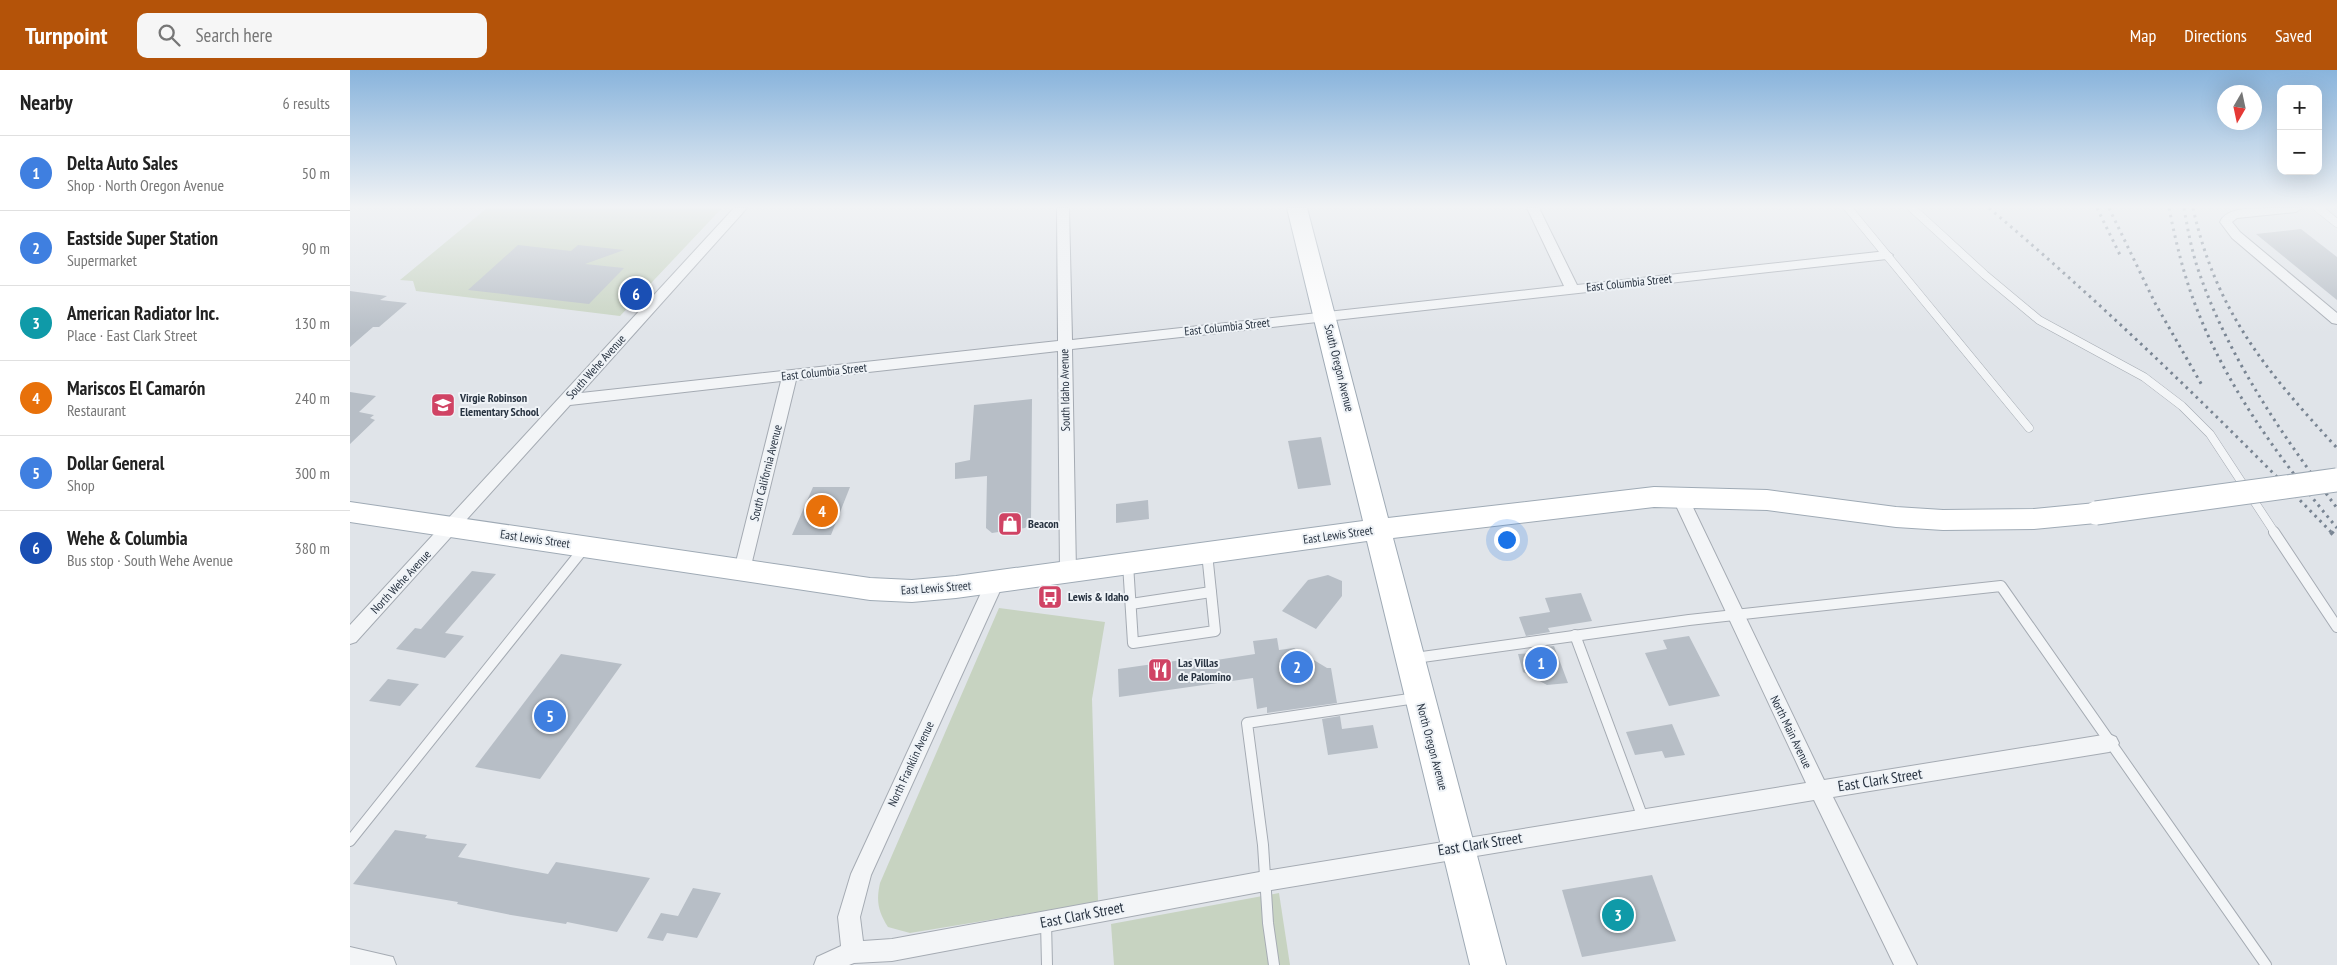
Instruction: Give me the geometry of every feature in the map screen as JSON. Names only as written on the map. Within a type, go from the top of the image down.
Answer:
[{"type":"main road","name":"South Oregon Avenue","points":[[1308,250],[1379,529]]},
{"type":"main road","name":"East Lewis Street","points":[[350,512],[894,591],[930,590],[995,582],[1379,529],[1620,500],[1680,496],[1767,500],[1896,517],[1943,520],[2034,519],[2096,513],[2337,480]]},
{"type":"main road","name":"North Oregon Avenue","points":[[1379,529],[1419,698],[1488,965]]},
{"type":"street","name":"South Wehe Avenue","points":[[452,527],[703,250]]},
{"type":"street","name":"South Idaho Avenue","points":[[1063,250],[1068,572]]},
{"type":"street","points":[[1553,250],[1573,290]]},
{"type":"street","points":[[2255,250],[2337,320]]},
{"type":"street","name":"East Columbia Street","points":[[566,400],[1887,255]]},
{"type":"street","name":"South California Avenue","points":[[742,570],[790,376]]},
{"type":"street","name":"North Main Avenue","points":[[1680,496],[1819,790],[1906,965]]},
{"type":"street","name":"North Wehe Avenue","points":[[350,637],[452,527]]},
{"type":"street","name":"North Franklin Avenue","points":[[853,952],[849,917],[861,874],[995,582]]},
{"type":"street","name":"East Clark Street","points":[[853,952],[892,950],[1265,881],[1458,848],[2109,743]]},
{"type":"street","points":[[826,965],[853,952]]},
{"type":"street","points":[[350,958],[385,965]]},
{"type":"lane","points":[[1883,250],[2029,428]]},
{"type":"lane","points":[[1958,250],[2039,320],[2144,377],[2182,406],[2210,434],[2337,627]]},
{"type":"lane","points":[[350,842],[585,547]]},
{"type":"lane","points":[[1128,564],[1133,643],[1215,632],[1207,553]]},
{"type":"lane","points":[[1410,659],[1574,635],[1735,615],[2001,586],[2266,965]]},
{"type":"lane","points":[[1131,604],[1211,592]]},
{"type":"lane","points":[[1574,635],[1643,818]]},
{"type":"lane","points":[[1274,965],[1247,723],[1419,698]]},
{"type":"lane","points":[[1046,922],[1047,965]]},
{"type":"green space","points":[[437,250],[683,250],[620,316],[416,291],[413,281],[400,280]]},
{"type":"green space","points":[[999,608],[1105,622],[1092,699],[1098,902],[910,933],[888,927],[879,906],[880,883]]},
{"type":"green space","points":[[1279,893],[1290,965],[1114,965],[1111,924]]},
{"type":"building","points":[[513,250],[624,250],[585,264],[624,268],[589,304],[468,290]]},
{"type":"building","points":[[2275,250],[2328,250],[2337,257],[2337,300]]},
{"type":"building","points":[[350,291],[387,296],[380,300],[407,303],[379,327],[373,327],[350,347]]},
{"type":"building","points":[[350,392],[376,396],[359,412],[374,415],[370,418],[375,420],[350,444]]},
{"type":"building","points":[[1032,399],[1031,523],[1025,528],[992,533],[986,528],[987,476],[955,479],[955,463],[970,460],[974,405]]},
{"type":"building","points":[[1321,437],[1331,485],[1298,489],[1288,441]]},
{"type":"building","points":[[813,487],[850,487],[831,535],[792,535]]},
{"type":"building","points":[[1148,500],[1149,519],[1116,523],[1116,504]]},
{"type":"building","points":[[472,571],[496,574],[445,633],[464,636],[445,658],[396,649],[415,628],[421,629]]},
{"type":"building","points":[[1328,575],[1342,581],[1342,596],[1316,629],[1282,611],[1308,580]]},
{"type":"building","points":[[1581,593],[1592,621],[1548,628],[1550,632],[1526,636],[1519,617],[1550,612],[1545,598]]},
{"type":"building","points":[[1689,636],[1720,696],[1669,706],[1645,653],[1667,649],[1663,640]]},
{"type":"building","points":[[1277,638],[1279,650],[1294,648],[1327,668],[1331,668],[1337,703],[1267,713],[1267,707],[1257,709],[1253,678],[1119,697],[1118,669],[1196,658],[1197,663],[1255,654],[1253,641]]},
{"type":"building","points":[[1554,646],[1568,683],[1547,685],[1523,672],[1518,654],[1532,653],[1531,649]]},
{"type":"building","points":[[561,654],[622,664],[540,779],[475,767]]},
{"type":"building","points":[[388,679],[419,684],[400,706],[369,701]]},
{"type":"building","points":[[1340,716],[1342,729],[1373,725],[1378,748],[1328,755],[1322,719]]},
{"type":"building","points":[[1672,724],[1685,755],[1665,758],[1662,751],[1635,755],[1626,732]]},
{"type":"building","points":[[395,830],[427,835],[425,838],[467,844],[458,857],[548,874],[556,862],[650,878],[617,932],[567,922],[566,924],[511,915],[457,904],[458,902],[353,884]]},
{"type":"building","points":[[1652,875],[1676,941],[1582,957],[1562,890]]},
{"type":"building","points":[[693,888],[721,893],[697,938],[667,933],[663,941],[647,938],[661,913],[678,916]]},
{"type":"railway","points":[[2037,250],[2165,366],[2332,533]]},
{"type":"railway","points":[[2117,250],[2121,257]]},
{"type":"railway","points":[[2129,250],[2155,303],[2203,387]]},
{"type":"railway","points":[[2178,250],[2188,285],[2205,328],[2236,389],[2274,447],[2337,528]]},
{"type":"railway","points":[[2192,250],[2212,306],[2242,367],[2297,454],[2337,508]]},
{"type":"railway","points":[[2205,250],[2215,279],[2230,310],[2247,338],[2288,393],[2337,448]]},
{"type":"railway","points":[[2332,533],[2337,538]]},
{"type":"place","name":"Wehe & Columbia","points":[[636,294]]},
{"type":"place","name":"Virgie Robinson Elementary School","points":[[443,405]]},
{"type":"place","name":"Mariscos El Camarón","points":[[822,511]]},
{"type":"place","name":"Beacon","points":[[1010,524]]},
{"type":"place","name":"Lewis & Idaho","points":[[1050,597]]},
{"type":"place","name":"Delta Auto Sales","points":[[1541,663]]},
{"type":"place","name":"Eastside Super Station","points":[[1297,667]]},
{"type":"place","name":"Las Villas de Palomino","points":[[1160,670]]},
{"type":"place","name":"Dollar General","points":[[550,716]]},
{"type":"place","name":"American Radiator Inc.","points":[[1618,915]]}]
